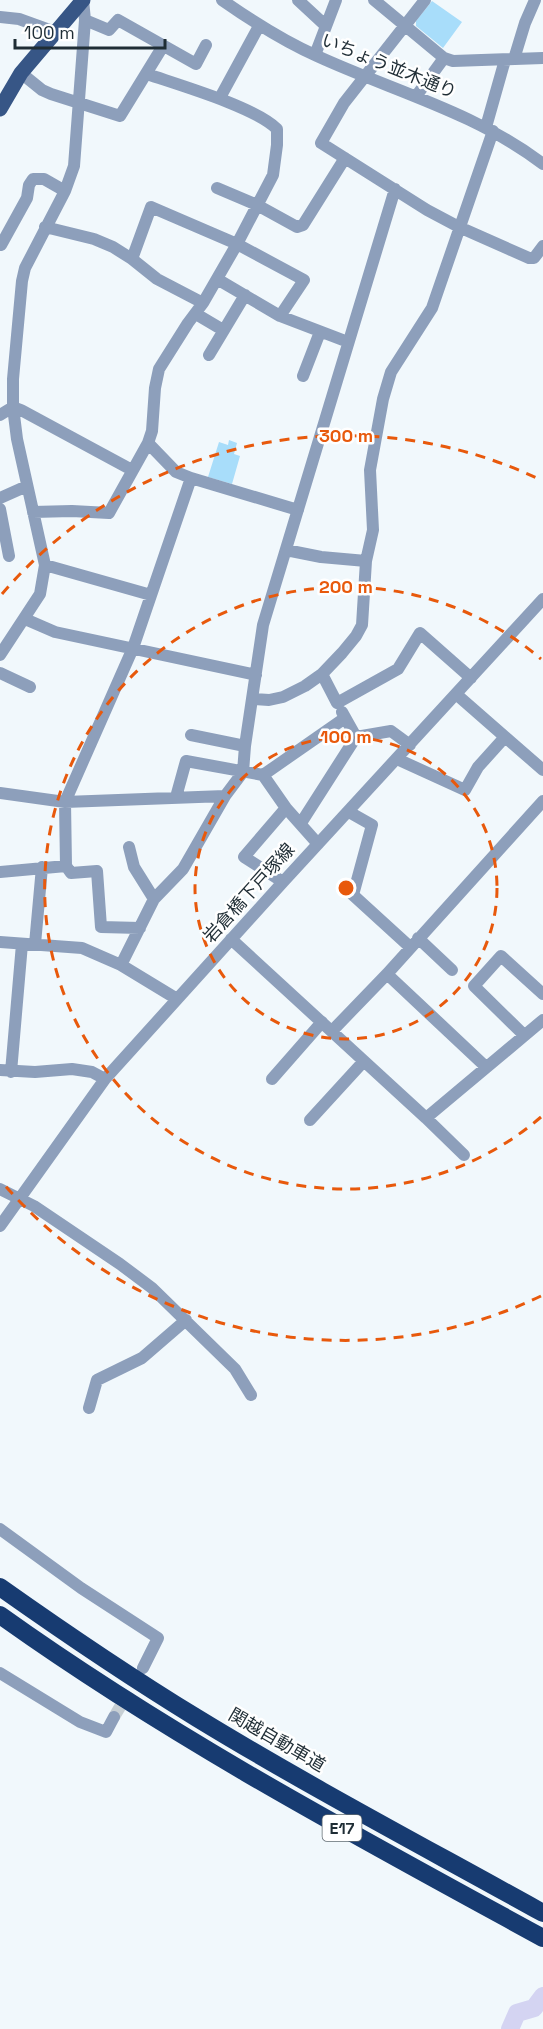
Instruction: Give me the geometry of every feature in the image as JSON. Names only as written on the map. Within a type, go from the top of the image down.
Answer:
[{"type":"highway","name":"関越自動車道","points":[[0,1587],[155,1692],[289,1772],[543,1913]]},
{"type":"highway","name":"E17","points":[[0,1615],[90,1678],[285,1796],[543,1938]]},
{"type":"main road","points":[[0,109],[21,73],[83,0]]},
{"type":"street","points":[[2,648],[25,619],[40,594],[45,565],[27,486],[13,407],[13,379],[25,268],[65,191],[74,166],[85,20],[83,0]]},
{"type":"street","name":"いちょう並木通り","points":[[222,0],[259,26],[315,55],[417,95],[490,129],[543,164]]},
{"type":"street","points":[[298,0],[326,26]]},
{"type":"street","points":[[315,55],[336,0]]},
{"type":"street","points":[[374,0],[444,58],[453,61],[543,58]]},
{"type":"street","points":[[425,0],[344,103],[321,143],[427,210],[459,227],[529,258],[534,258],[543,246]]},
{"type":"street","points":[[253,699],[283,697],[305,686],[322,674],[356,636],[362,625],[366,561],[373,530],[370,470],[383,399],[392,372],[432,308],[490,129],[509,59],[535,0]]},
{"type":"street","points":[[0,17],[19,19],[55,32]]},
{"type":"street","points":[[85,20],[109,30],[118,21],[196,64],[206,45]]},
{"type":"street","points":[[222,94],[259,26]]},
{"type":"street","points":[[21,73],[42,90],[120,116],[163,46]]},
{"type":"street","points":[[417,95],[444,58]]},
{"type":"street","points":[[33,512],[109,513],[148,443],[152,431],[155,388],[159,369],[203,303],[273,175],[277,129],[272,124],[238,107],[147,74]]},
{"type":"street","points":[[217,188],[257,205],[297,227],[303,225],[345,158]]},
{"type":"street","points":[[1,244],[27,198],[33,179],[44,179],[65,191]]},
{"type":"street","points":[[121,965],[154,899],[183,869],[225,796],[243,772],[262,626],[395,189]]},
{"type":"street","points":[[132,259],[151,207],[237,244],[304,280],[280,316]]},
{"type":"street","points":[[45,227],[94,239],[132,259],[157,279],[203,303]]},
{"type":"street","points":[[217,279],[280,316],[348,342]]},
{"type":"street","points":[[209,356],[245,295]]},
{"type":"street","points":[[196,314],[223,330]]},
{"type":"street","points":[[303,376],[320,332]]},
{"type":"street","points":[[0,415],[13,407]]},
{"type":"street","points":[[13,407],[132,470]]},
{"type":"street","points":[[148,443],[176,472],[298,510]]},
{"type":"street","points":[[140,928],[101,927],[97,871],[71,873],[66,866],[65,802],[134,648],[191,478]]},
{"type":"street","points":[[0,498],[27,486]]},
{"type":"street","points":[[0,509],[9,556]]},
{"type":"street","points":[[286,550],[321,557],[366,561]]},
{"type":"street","points":[[45,565],[151,595]]},
{"type":"street","name":"岩倉橋下戸塚線","points":[[0,1226],[105,1079],[543,599]]},
{"type":"street","points":[[25,619],[55,632],[256,675]]},
{"type":"street","points":[[337,703],[398,669],[420,633],[471,678]]},
{"type":"street","points":[[0,674],[30,687]]},
{"type":"street","points":[[322,674],[356,737]]},
{"type":"street","points":[[456,694],[543,770]]},
{"type":"street","points":[[176,797],[186,761],[263,775],[345,718]]},
{"type":"street","points":[[301,823],[356,737],[391,731],[410,745]]},
{"type":"street","points":[[191,735],[245,746]]},
{"type":"street","points":[[397,759],[465,790],[478,767],[505,737]]},
{"type":"street","points":[[263,775],[286,808],[318,844]]},
{"type":"street","points":[[0,793],[65,802],[225,796]]},
{"type":"street","points":[[272,1080],[387,974],[543,801]]},
{"type":"street","points":[[283,882],[244,857],[286,808]]},
{"type":"street","points":[[349,812],[372,825],[353,895],[452,970]]},
{"type":"street","points":[[129,848],[134,867],[154,899]]},
{"type":"street","points":[[0,872],[66,866]]},
{"type":"street","points":[[42,867],[5,1071],[35,1072],[72,1069],[92,1072],[105,1079]]},
{"type":"street","points":[[231,939],[464,1155]]},
{"type":"street","points":[[0,942],[82,948],[121,965],[177,999]]},
{"type":"street","points":[[524,1035],[474,986],[501,956],[543,994]]},
{"type":"street","points":[[387,974],[486,1066]]},
{"type":"street","points":[[426,1118],[543,1020]]},
{"type":"street","points":[[310,1120],[364,1061]]},
{"type":"street","points":[[0,1189],[34,1206],[152,1288],[235,1369],[250,1395]]},
{"type":"street","points":[[89,1408],[97,1380],[142,1358],[186,1320]]},
{"type":"street","points":[[0,1529],[81,1588],[158,1638],[143,1668]]},
{"type":"street","points":[[0,1673],[80,1722],[106,1732],[114,1717]]},
{"type":"shaded area","points":[[432,1],[462,22],[443,48],[416,26],[416,21]]},
{"type":"shaded area","points":[[229,440],[237,443],[234,454],[240,456],[232,484],[208,477],[219,442],[228,445]]},
{"type":"waterway","points":[[510,2029],[517,2013],[534,2008],[543,1996]]},
{"type":"tunnel","points":[[114,1717],[139,1675]]}]
